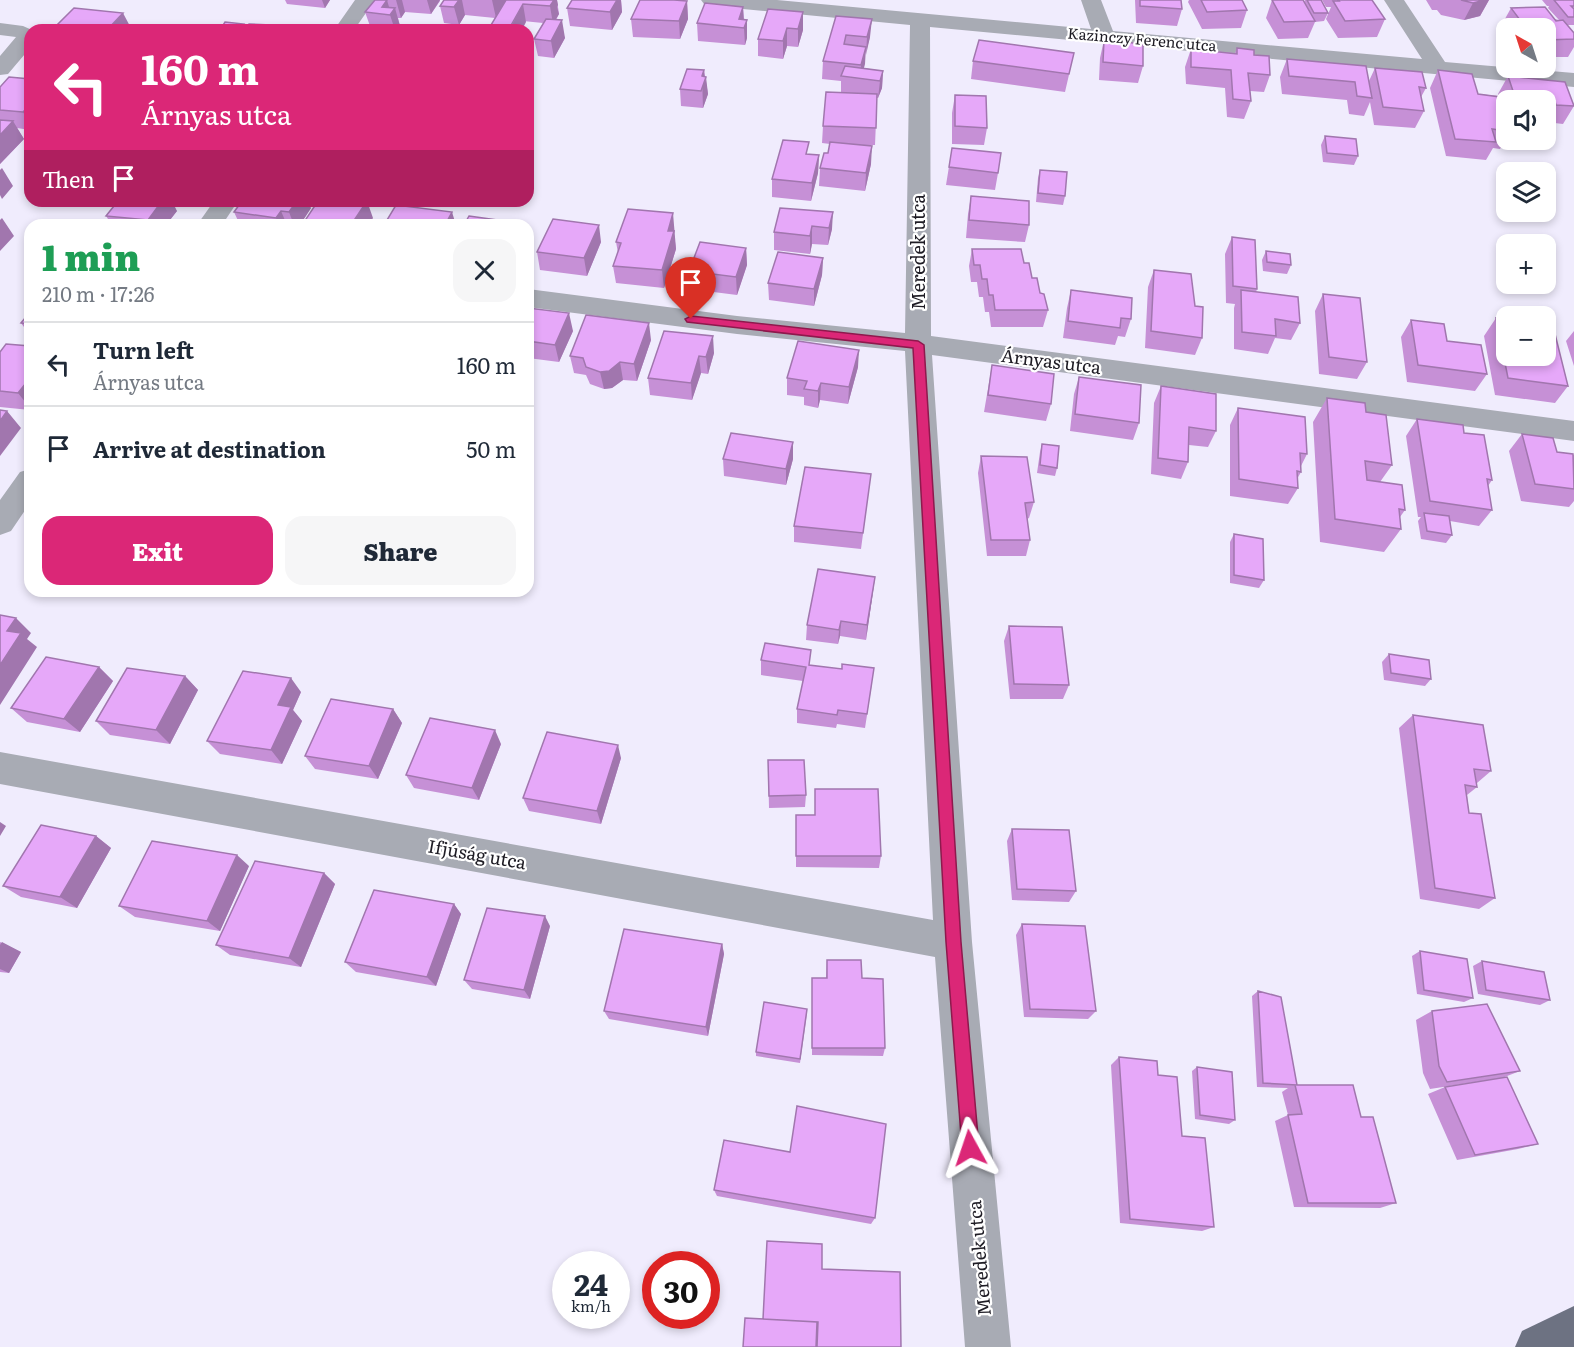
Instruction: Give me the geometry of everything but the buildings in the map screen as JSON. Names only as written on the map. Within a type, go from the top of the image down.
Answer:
[{"type":"main road","points":[[1538,1347],[1574,1329]]},
{"type":"street","points":[[348,24],[365,0]]},
{"type":"street","name":"Kazinczy Ferenc utca","points":[[711,0],[772,3],[1574,80]]},
{"type":"street","points":[[1091,0],[1104,36]]},
{"type":"street","points":[[1394,0],[1437,66]]},
{"type":"street","name":"Meredek utca","points":[[920,19],[918,345],[953,942],[988,1347]]},
{"type":"street","points":[[0,29],[24,34]]},
{"type":"street","points":[[0,69],[24,41]]},
{"type":"street","name":"Árnyas utca","points":[[534,299],[918,345],[1574,431]]},
{"type":"street","points":[[0,523],[24,489]]},
{"type":"street","name":"Ifjúság utca","points":[[0,768],[953,942]]},
{"type":"route","points":[[691,319],[918,345],[953,942],[970,1148]]}]
